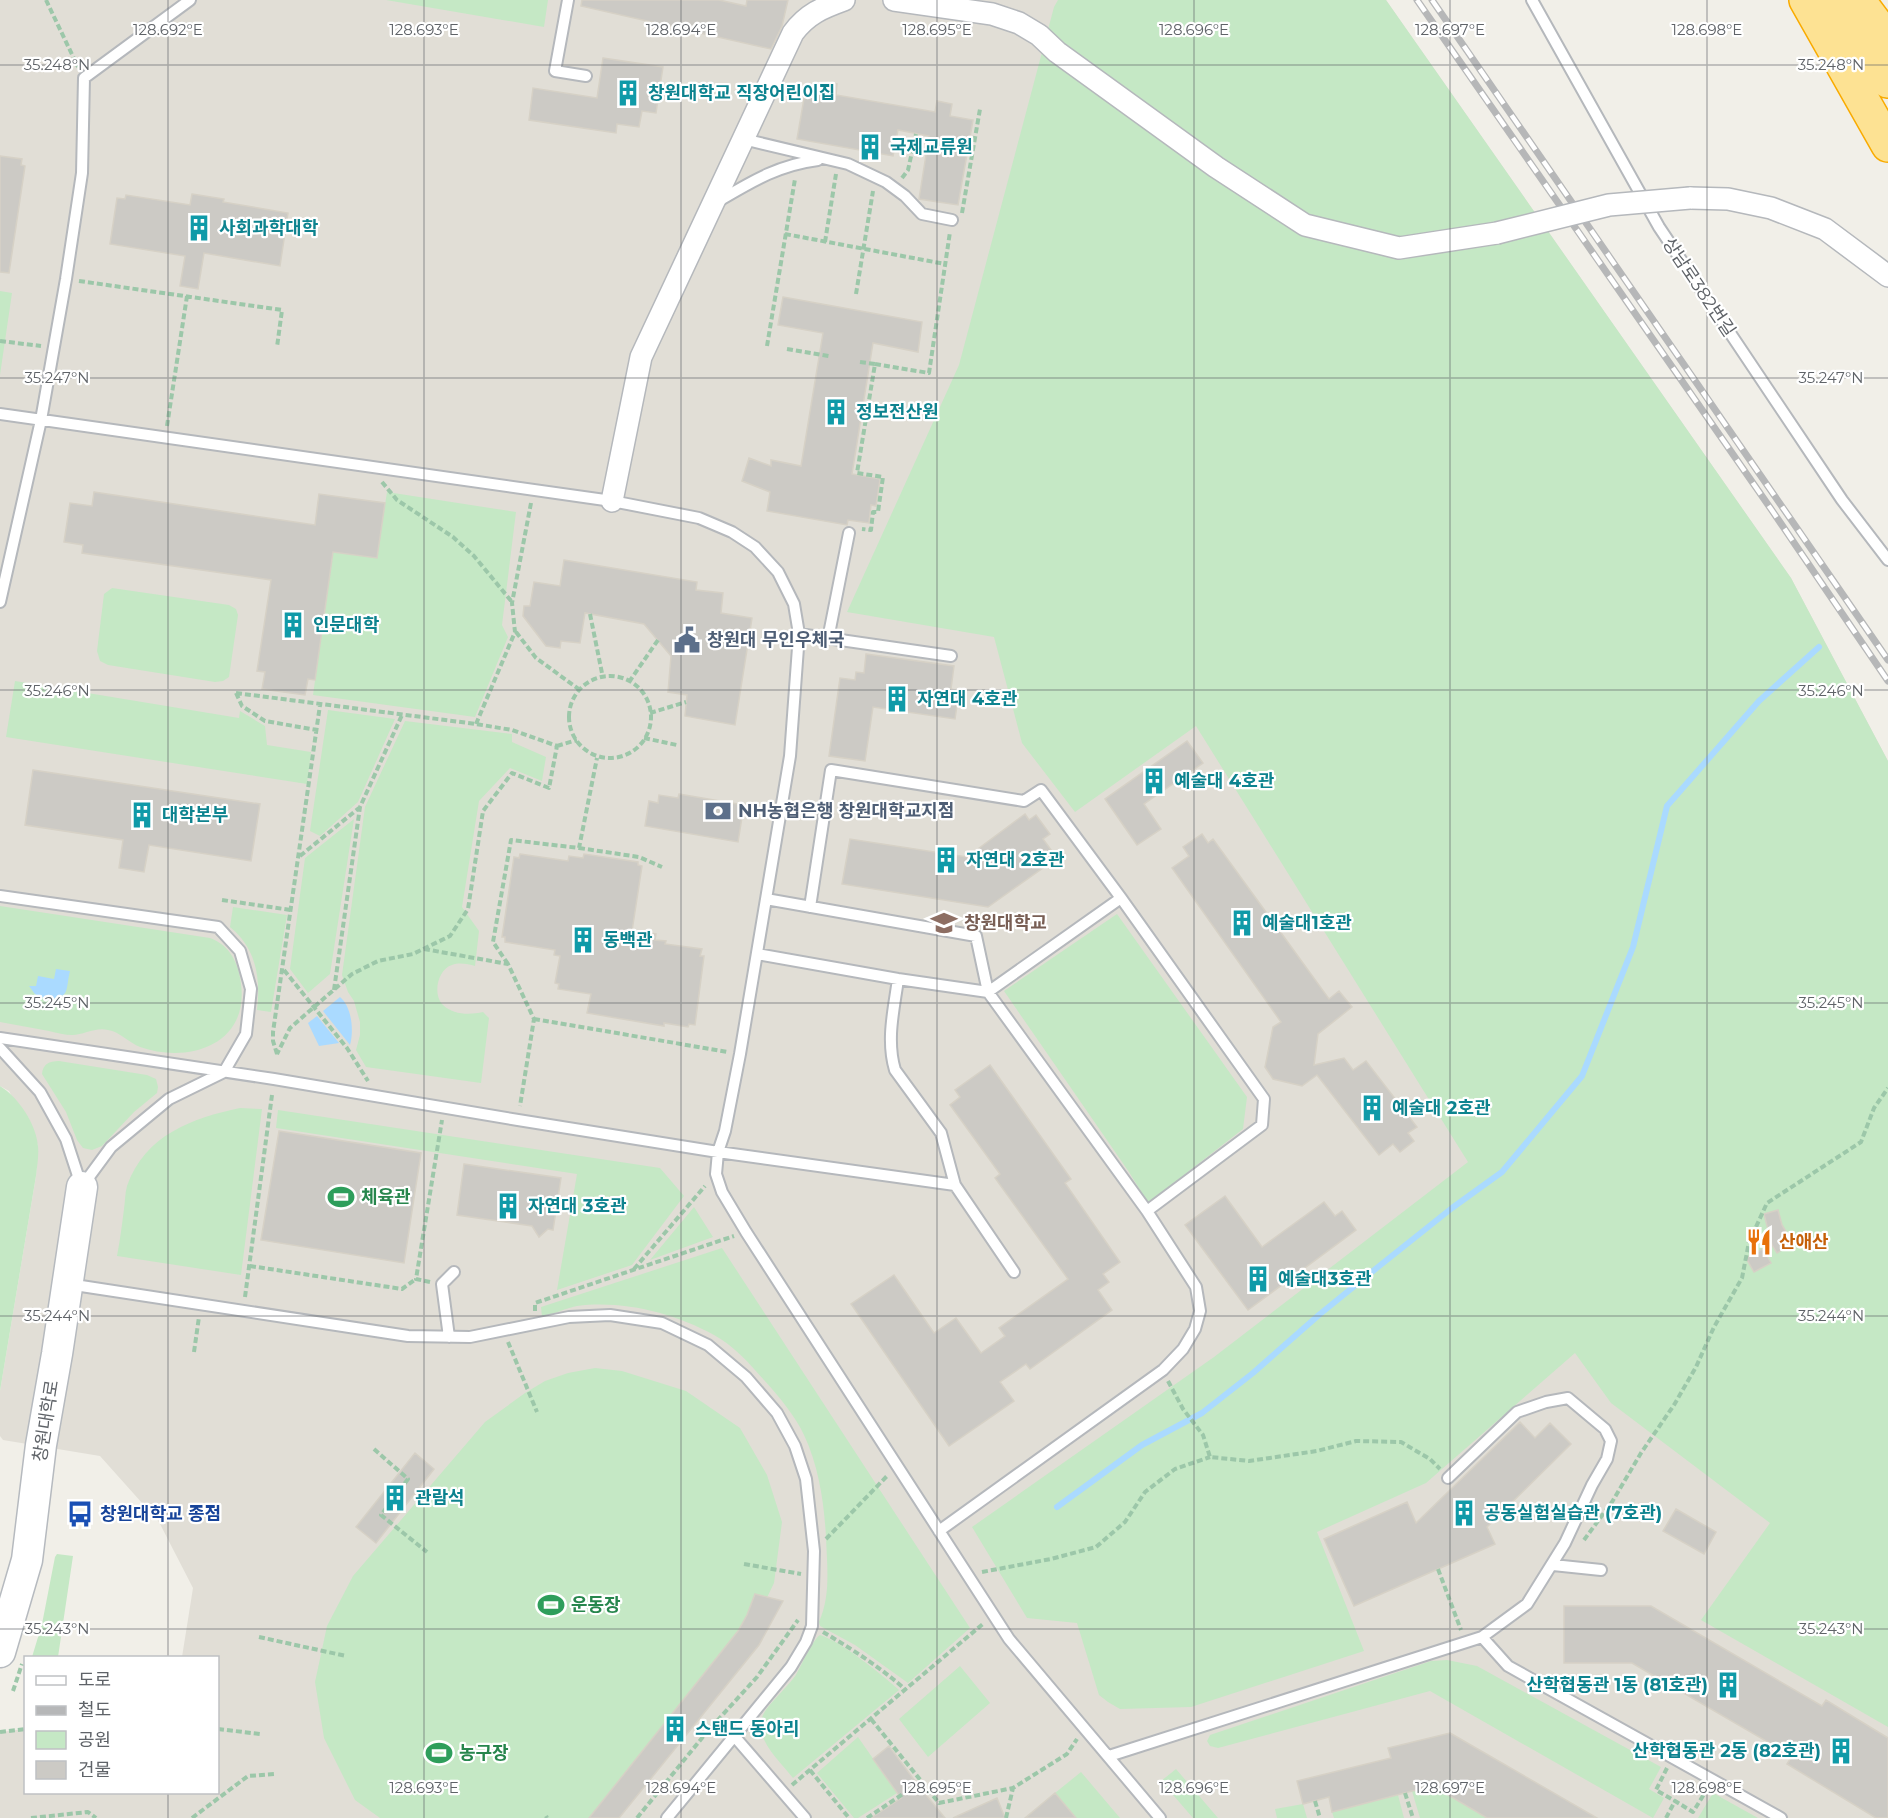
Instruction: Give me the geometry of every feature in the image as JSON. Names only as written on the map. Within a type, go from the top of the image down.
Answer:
[{"type":"highway","points":[[1806,0],[1888,146]]},
{"type":"highway","points":[[1828,0],[1888,81]]},
{"type":"highway","points":[[1858,0],[1888,40]]},
{"type":"highway","points":[[1870,0],[1888,21]]},
{"type":"street","points":[[612,501],[641,357],[793,33],[802,21],[812,14],[844,0]]},
{"type":"street","points":[[894,0],[993,14],[1019,23],[1039,35],[1057,52],[1216,167],[1305,225],[1400,248],[1497,233],[1609,205],[1690,198],[1728,199],[1771,208],[1825,229],[1888,276]]},
{"type":"street","name":"창원대학로","points":[[0,1652],[27,1560],[41,1445],[82,1187]]},
{"type":"lane","points":[[0,602],[41,420],[66,279],[82,173],[84,78],[190,0]]},
{"type":"lane","points":[[568,0],[555,71],[586,76]]},
{"type":"lane","name":"상남로382번길","points":[[1532,0],[1659,227],[1842,500],[1888,560]]},
{"type":"lane","points":[[743,140],[848,164],[876,176],[905,196],[922,214],[952,220]]},
{"type":"lane","points":[[712,206],[754,180],[778,169],[797,163],[833,160]]},
{"type":"lane","points":[[0,414],[612,501],[699,518],[732,532],[755,547],[778,572],[794,604],[799,634],[790,756],[740,1054],[725,1131],[718,1152],[716,1174],[722,1192],[746,1232],[1009,1639],[1160,1818]]},
{"type":"lane","points":[[828,639],[851,531]]},
{"type":"lane","points":[[799,634],[951,656]]},
{"type":"lane","points":[[810,907],[831,770],[1024,801],[1041,790],[1264,1099],[1262,1125],[1147,1211]]},
{"type":"lane","points":[[0,896],[218,927],[240,951],[251,989],[246,1034],[224,1072],[169,1099],[111,1147],[82,1187]]},
{"type":"lane","points":[[757,954],[988,992],[1120,898]]},
{"type":"lane","points":[[766,899],[976,936],[988,992],[1147,1211],[1196,1287],[1200,1311],[1196,1329],[1183,1349],[1163,1370],[939,1531]]},
{"type":"lane","points":[[898,979],[890,1036],[892,1060],[899,1077],[941,1133],[955,1185],[1014,1272]]},
{"type":"lane","points":[[0,1038],[718,1152],[955,1185]]},
{"type":"lane","points":[[0,1048],[40,1092],[66,1139],[82,1187]]},
{"type":"lane","points":[[449,1337],[442,1284],[454,1272]]},
{"type":"lane","points":[[68,1284],[408,1336],[470,1337],[569,1317],[610,1315],[662,1323],[708,1345],[746,1377],[777,1413],[795,1446],[806,1479],[814,1551],[812,1626],[806,1642],[790,1667],[667,1818]]},
{"type":"lane","points":[[1109,1756],[1482,1637],[1527,1604],[1553,1564],[1607,1459],[1611,1441],[1605,1429],[1568,1398],[1530,1406],[1517,1413],[1448,1478]]},
{"type":"lane","points":[[1553,1564],[1601,1570]]},
{"type":"lane","points":[[1482,1637],[1508,1666],[1781,1818]]},
{"type":"lane","points":[[735,1737],[805,1818]]},
{"type":"path","points":[[46,0],[84,78]]},
{"type":"path","points":[[860,362],[929,373],[952,220],[962,214],[980,109]]},
{"type":"path","points":[[895,189],[908,170],[916,134]]},
{"type":"path","points":[[825,242],[833,160]]},
{"type":"path","points":[[767,346],[797,163]]},
{"type":"path","points":[[856,294],[876,176]]},
{"type":"path","points":[[785,234],[945,264]]},
{"type":"path","points":[[66,279],[282,310],[277,347]]},
{"type":"path","points":[[165,438],[186,296]]},
{"type":"path","points":[[0,341],[53,348]]},
{"type":"path","points":[[787,349],[829,356]]},
{"type":"path","points":[[851,531],[871,530],[873,512],[878,512],[883,477],[857,473],[875,364]]},
{"type":"path","points":[[369,467],[397,500],[453,537],[474,556],[512,603]]},
{"type":"path","points":[[476,724],[515,632],[512,603],[533,490]]},
{"type":"path","points":[[590,614],[603,678]]},
{"type":"path","points":[[515,632],[536,658],[580,690]]},
{"type":"path","points":[[629,682],[658,640]]},
{"type":"path","points":[[616,675],[629,682],[641,688],[649,700],[652,727],[637,750],[625,757],[597,758],[585,751],[569,728],[568,714],[571,701],[589,680],[616,675]]},
{"type":"path","points":[[317,730],[265,721],[242,706],[236,693],[476,724],[512,730],[557,746],[577,740]]},
{"type":"path","points":[[650,713],[686,702]]},
{"type":"path","points":[[320,705],[273,1032],[277,1054],[290,1028],[352,974],[378,961],[413,954],[450,936],[468,909],[483,811],[512,774],[549,788],[557,746]]},
{"type":"path","points":[[334,990],[360,807],[402,715]]},
{"type":"path","points":[[644,738],[677,745]]},
{"type":"path","points":[[579,848],[597,758]]},
{"type":"path","points":[[299,857],[360,807]]},
{"type":"path","points":[[520,1106],[534,1019],[507,964],[493,942],[511,840],[639,857],[662,867]]},
{"type":"path","points":[[222,900],[291,910]]},
{"type":"path","points":[[423,949],[507,964]]},
{"type":"path","points":[[283,970],[347,1048],[378,1097]]},
{"type":"path","points":[[534,1019],[740,1054]]},
{"type":"path","points":[[1553,1564],[1578,1548],[1674,1405],[1742,1278],[1749,1242],[1767,1203],[1861,1142],[1874,1108],[1888,1088]]},
{"type":"path","points":[[243,1311],[272,1095]]},
{"type":"path","points":[[250,1266],[402,1289],[416,1279],[444,1108]]},
{"type":"path","points":[[633,1270],[716,1174]]},
{"type":"path","points":[[534,1324],[535,1303],[746,1232]]},
{"type":"path","points":[[416,1279],[442,1284]]},
{"type":"path","points":[[194,1352],[201,1305]]},
{"type":"path","points":[[503,1330],[537,1413]]},
{"type":"path","points":[[1163,1370],[1183,1409],[1203,1435],[1210,1457]]},
{"type":"path","points":[[967,1575],[1051,1559],[1096,1547],[1125,1522],[1145,1492],[1175,1469],[1210,1457],[1249,1461],[1317,1451],[1356,1441],[1401,1442],[1430,1459],[1448,1478]]},
{"type":"path","points":[[374,1449],[408,1479],[381,1515],[427,1552]]},
{"type":"path","points":[[814,1551],[897,1466]]},
{"type":"path","points":[[744,1564],[814,1577]]},
{"type":"path","points":[[1438,1569],[1466,1642]]},
{"type":"path","points":[[782,1792],[993,1615]]},
{"type":"path","points":[[637,1818],[706,1733],[757,1677],[799,1618]]},
{"type":"path","points":[[812,1626],[860,1654],[906,1690]]},
{"type":"path","points":[[259,1637],[346,1656]]},
{"type":"path","points":[[871,1719],[939,1803],[1013,1788],[1067,1754],[1084,1727]]},
{"type":"path","points":[[0,1732],[24,1729]]},
{"type":"path","points":[[219,1729],[260,1734]]},
{"type":"path","points":[[1673,1758],[1656,1790],[1694,1812],[1712,1781]]},
{"type":"path","points":[[810,1770],[849,1818]]},
{"type":"path","points":[[192,1818],[248,1776],[274,1774]]},
{"type":"path","points":[[867,1818],[921,1782]]},
{"type":"path","points":[[1006,1818],[1013,1788]]},
{"type":"path","points":[[1405,1792],[1413,1818]]},
{"type":"path","points":[[1315,1801],[1320,1818]]},
{"type":"path","points":[[1666,1818],[1675,1801]]},
{"type":"path","points":[[31,1818],[88,1812],[96,1818]]},
{"type":"shaded area","name":"창원대학교","points":[[0,0],[1386,0],[1791,578],[1888,761],[1888,1818],[0,1818],[0,1732],[24,1729],[24,1794],[219,1794],[219,1656],[182,1656],[193,1588],[159,1522],[100,1456],[3,1440],[0,1436],[0,1391],[36,1176],[38,1145],[9,1091],[0,1086]]},
{"type":"green space","points":[[386,0],[548,0],[544,27]]},
{"type":"green space","points":[[1058,0],[1386,0],[1791,578],[1888,761],[1888,1727],[1701,1620],[1770,1523],[1611,1403],[1575,1353],[1426,1483],[1317,1532],[1364,1651],[1191,1707],[1120,1709],[1099,1695],[1077,1623],[1027,1618],[972,1527],[1214,1357],[1468,1162],[1196,726],[1075,812],[1022,743],[994,637],[847,612],[959,365],[1054,7]]},
{"type":"green space","points":[[0,291],[12,293],[0,375]]},
{"type":"green space","points":[[387,492],[516,512],[502,625],[508,637],[475,717],[313,695],[333,552],[377,558]]},
{"type":"green space","points":[[112,588],[229,605],[236,609],[238,615],[229,677],[215,682],[108,665],[100,661],[97,651],[104,594]]},
{"type":"green space","points":[[15,681],[239,718],[240,711],[265,726],[267,745],[311,752],[307,784],[6,737]]},
{"type":"green space","points":[[328,710],[395,719],[358,802],[320,836],[310,831]]},
{"type":"green space","points":[[405,721],[512,734],[512,742],[546,757],[542,781],[510,768],[479,801],[462,907],[479,931],[475,966],[461,963],[447,967],[438,982],[438,995],[447,1008],[462,1013],[483,1012],[489,1018],[481,1083],[366,1067],[356,1050],[360,1035],[360,1022],[354,1001],[342,975],[365,807]]},
{"type":"green space","points":[[354,819],[330,974],[308,993],[290,969],[305,858]]},
{"type":"green space","points":[[0,906],[210,938],[217,941],[232,956],[240,977],[241,1005],[235,1022],[225,1035],[211,1045],[195,1051],[177,1053],[158,1052],[140,1047],[108,1030],[69,1035],[0,1022]]},
{"type":"green space","points":[[233,907],[287,915],[271,1012],[257,1010],[258,986],[255,964],[246,944],[230,927]]},
{"type":"green space","points":[[1117,914],[1247,1097],[1243,1129],[1148,1203],[1004,991]]},
{"type":"green space","points":[[59,1061],[147,1075],[156,1079],[157,1093],[134,1112],[102,1146],[92,1150],[83,1148],[77,1140],[66,1112],[42,1074],[47,1064]]},
{"type":"green space","points":[[0,1086],[14,1097],[25,1112],[37,1138],[38,1154],[0,1391]]},
{"type":"green space","points":[[240,1108],[262,1109],[241,1275],[117,1256],[127,1186],[135,1168],[146,1154],[172,1132],[188,1124]]},
{"type":"green space","points":[[278,1110],[660,1168],[684,1196],[632,1265],[557,1290],[577,1174],[276,1128]]},
{"type":"green space","points":[[694,1207],[713,1237],[650,1260]]},
{"type":"green space","points":[[722,1248],[970,1628],[908,1683],[855,1645],[820,1626],[827,1591],[827,1570],[824,1511],[817,1472],[809,1447],[796,1421],[775,1392],[747,1361],[728,1344],[699,1327],[648,1310],[612,1305],[577,1306],[542,1317],[541,1307]]},
{"type":"green space","name":"운동장","points":[[595,1368],[622,1371],[686,1391],[740,1428],[767,1475],[782,1522],[774,1583],[750,1633],[596,1818],[380,1818],[355,1800],[324,1738],[315,1682],[327,1626],[353,1576],[485,1422],[545,1381],[568,1373]]},
{"type":"green space","points":[[57,1554],[73,1556],[58,1656],[32,1656],[42,1624]]},
{"type":"green space","points":[[820,1635],[850,1651],[899,1690],[793,1778],[773,1754],[762,1736],[762,1717],[796,1675]]},
{"type":"green space","points":[[1447,1660],[1477,1666],[1661,1767],[1649,1789],[1664,1798],[1653,1818],[1430,1691],[1218,1748],[1210,1746],[1207,1741],[1210,1735],[1431,1661]]},
{"type":"green space","points":[[960,1666],[990,1703],[928,1757],[899,1719]]},
{"type":"green space","points":[[858,1737],[897,1793],[858,1818],[854,1818],[817,1773]]},
{"type":"green space","points":[[1176,1769],[1218,1818],[1193,1818],[1161,1781]]},
{"type":"green space","points":[[1081,1772],[1120,1818],[1076,1818],[1055,1793]]},
{"type":"green space","points":[[1435,1787],[1487,1818],[1420,1818],[1412,1791]]},
{"type":"green space","points":[[1713,1793],[1758,1818],[1698,1818]]},
{"type":"green space","points":[[1398,1795],[1404,1818],[1334,1818],[1332,1812]]},
{"type":"green space","points":[[1303,1804],[1307,1818],[1277,1818],[1275,1809]]},
{"type":"water","points":[[56,969],[70,971],[64,995],[52,999],[42,998],[35,994],[29,986],[36,986],[38,976],[54,979]]},
{"type":"water","points":[[340,997],[347,1007],[351,1020],[350,1045],[323,1011]]},
{"type":"water","points":[[317,1016],[339,1043],[319,1046],[308,1023]]},
{"type":"building","points":[[582,0],[719,0],[746,6],[747,0],[788,0],[782,26],[771,49],[581,6]]},
{"type":"building","name":"창원대학교 직장어린이집","points":[[603,58],[663,67],[656,113],[642,111],[639,127],[617,124],[616,133],[529,120],[533,88],[597,98]]},
{"type":"building","name":"국제교류원","points":[[821,82],[837,84],[836,95],[935,112],[937,101],[952,104],[950,116],[973,120],[958,205],[919,199],[929,136],[898,130],[893,156],[797,139],[806,87],[820,89]]},
{"type":"building","points":[[0,156],[22,159],[21,165],[25,166],[9,273],[0,272]]},
{"type":"building","name":"사회과학대학","points":[[192,194],[224,199],[223,202],[288,213],[280,266],[204,253],[198,289],[180,286],[185,256],[110,244],[117,198],[125,199],[126,195],[190,205]]},
{"type":"building","name":"정보전산원","points":[[783,297],[922,322],[918,352],[873,343],[852,474],[880,479],[876,506],[871,505],[869,523],[848,520],[847,525],[767,511],[770,492],[742,481],[749,458],[771,466],[771,460],[801,466],[823,333],[778,325]]},
{"type":"building","name":"인문대학","points":[[94,492],[315,525],[319,494],[385,503],[377,558],[333,552],[315,680],[308,679],[305,695],[262,689],[265,672],[257,671],[271,580],[82,553],[83,545],[64,542],[70,503],[92,506]]},
{"type":"building","points":[[564,560],[697,582],[696,590],[723,593],[721,613],[752,618],[735,725],[685,716],[687,695],[668,692],[671,656],[644,624],[585,613],[580,643],[561,641],[560,648],[546,646],[523,616],[524,606],[530,606],[534,582],[560,586]]},
{"type":"building","name":"자연대 4호관","points":[[866,654],[954,666],[951,689],[959,691],[955,719],[873,707],[865,761],[829,756],[840,678],[855,680],[856,672],[864,673]]},
{"type":"building","name":"예술대 4호관","points":[[1187,741],[1203,763],[1144,804],[1161,829],[1137,845],[1105,799]]},
{"type":"building","name":"대학본부","points":[[33,770],[260,804],[251,861],[149,845],[144,872],[119,868],[123,840],[25,825]]},
{"type":"building","points":[[679,794],[744,805],[738,842],[645,826],[649,801],[658,803],[659,795],[678,798]]},
{"type":"building","name":"자연대 2호관","points":[[1025,814],[1029,820],[1036,815],[1050,834],[1043,839],[1057,858],[988,907],[842,884],[850,839],[967,857]]},
{"type":"building","name":"예술대1호관","points":[[1202,834],[1208,843],[1213,839],[1329,999],[1339,991],[1352,1007],[1318,1034],[1314,1065],[1344,1058],[1353,1070],[1366,1061],[1417,1127],[1408,1133],[1414,1141],[1400,1152],[1393,1144],[1379,1155],[1317,1075],[1302,1086],[1273,1079],[1265,1067],[1273,1027],[1281,1022],[1172,868],[1189,856],[1183,847]]},
{"type":"building","name":"동백관","points":[[520,854],[568,861],[569,856],[583,858],[584,854],[638,862],[638,865],[642,866],[632,931],[656,934],[655,940],[666,941],[665,944],[702,949],[700,956],[704,956],[695,1025],[689,1024],[688,1027],[664,1023],[664,1026],[587,1013],[591,994],[558,989],[559,984],[555,983],[560,956],[554,955],[555,950],[505,942],[505,937],[502,937],[514,857],[519,858]]},
{"type":"building","points":[[990,1065],[1071,1179],[1065,1183],[1120,1262],[1103,1274],[1109,1282],[1098,1290],[1112,1310],[1030,1369],[1026,1364],[1000,1382],[1014,1401],[949,1446],[851,1304],[894,1275],[934,1333],[956,1318],[981,1353],[1005,1336],[999,1328],[1068,1279],[995,1178],[1000,1174],[950,1105],[960,1097],[955,1090]]},
{"type":"building","name":"체육관","points":[[279,1131],[421,1153],[404,1263],[261,1240]]},
{"type":"building","name":"자연대 3호관","points":[[464,1164],[561,1178],[553,1230],[548,1229],[539,1237],[532,1226],[457,1215]]},
{"type":"building","name":"예술대3호관","points":[[1225,1196],[1262,1247],[1324,1202],[1335,1216],[1342,1211],[1356,1230],[1248,1310],[1185,1225]]},
{"type":"building","points":[[1778,1210],[1782,1225],[1793,1243],[1777,1253],[1772,1245],[1764,1214]]},
{"type":"building","points":[[1763,1249],[1771,1263],[1754,1272],[1746,1258]]},
{"type":"building","name":"공동실험실습관 (7호관)","points":[[1520,1422],[1535,1438],[1550,1423],[1571,1444],[1487,1527],[1495,1544],[1354,1606],[1324,1539],[1407,1502],[1416,1523]]},
{"type":"building","name":"관람석","points":[[415,1453],[434,1469],[376,1543],[356,1527]]},
{"type":"building","points":[[1676,1509],[1716,1532],[1704,1554],[1663,1531]]},
{"type":"building","name":"스탠드 동아리","points":[[755,1594],[783,1601],[759,1645],[619,1818],[589,1818],[738,1631]]},
{"type":"building","name":"산학협동관 1동 (81호관)","points":[[1564,1606],[1651,1606],[1822,1706],[1826,1700],[1888,1738],[1888,1818],[1876,1818],[1787,1764],[1792,1756],[1632,1663],[1564,1663]]},
{"type":"building","points":[[1450,1733],[1597,1818],[1487,1818],[1435,1787],[1332,1812],[1329,1797],[1303,1804],[1297,1781],[1391,1758],[1388,1748]]},
{"type":"building","points":[[889,1746],[945,1818],[871,1818],[901,1798],[873,1759]]},
{"type":"building","points":[[1055,1793],[1076,1818],[1025,1818]]},
{"type":"building","points":[[997,1798],[1005,1818],[953,1818]]},
{"type":"waterway","points":[[1057,1507],[1142,1445],[1202,1413],[1378,1267],[1452,1208],[1502,1172],[1582,1076],[1633,947],[1667,806],[1759,701],[1819,647]]},
{"type":"railway","points":[[1417,0],[1888,681]]},
{"type":"railway","points":[[1432,0],[1888,660]]},
{"type":"place","name":"창원대학교 직장어린이집","points":[[628,93]]},
{"type":"place","name":"국제교류원","points":[[870,147]]},
{"type":"place","name":"사회과학대학","points":[[199,228]]},
{"type":"place","name":"정보전산원","points":[[836,412]]},
{"type":"place","name":"인문대학","points":[[293,625]]},
{"type":"place","name":"창원대 무인우체국","points":[[687,640]]},
{"type":"place","name":"자연대 4호관","points":[[897,699]]},
{"type":"place","name":"예술대 4호관","points":[[1154,781]]},
{"type":"place","name":"NH농협은행 창원대학교지점","points":[[718,811]]},
{"type":"place","name":"대학본부","points":[[142,815]]},
{"type":"place","name":"자연대 2호관","points":[[946,860]]},
{"type":"place","name":"창원대학교","points":[[944,923]]},
{"type":"place","name":"예술대1호관","points":[[1242,923]]},
{"type":"place","name":"동백관","points":[[583,940]]},
{"type":"place","name":"예술대 2호관","points":[[1372,1108]]},
{"type":"place","name":"체육관","points":[[341,1197]]},
{"type":"place","name":"자연대 3호관","points":[[508,1206]]},
{"type":"place","name":"산애산","points":[[1759,1242]]},
{"type":"place","name":"예술대3호관","points":[[1258,1279]]},
{"type":"place","name":"관람석","points":[[395,1498]]},
{"type":"place","name":"공동실험실습관 (7호관)","points":[[1464,1513]]},
{"type":"place","name":"창원대학교 종점","points":[[80,1514]]},
{"type":"place","name":"운동장","points":[[551,1605]]},
{"type":"place","name":"산학협동관 1동 (81호관)","points":[[1728,1685]]},
{"type":"place","name":"스탠드 동아리","points":[[675,1729]]},
{"type":"place","name":"산학협동관 2동 (82호관)","points":[[1841,1751]]},
{"type":"place","name":"농구장","points":[[439,1753]]}]
